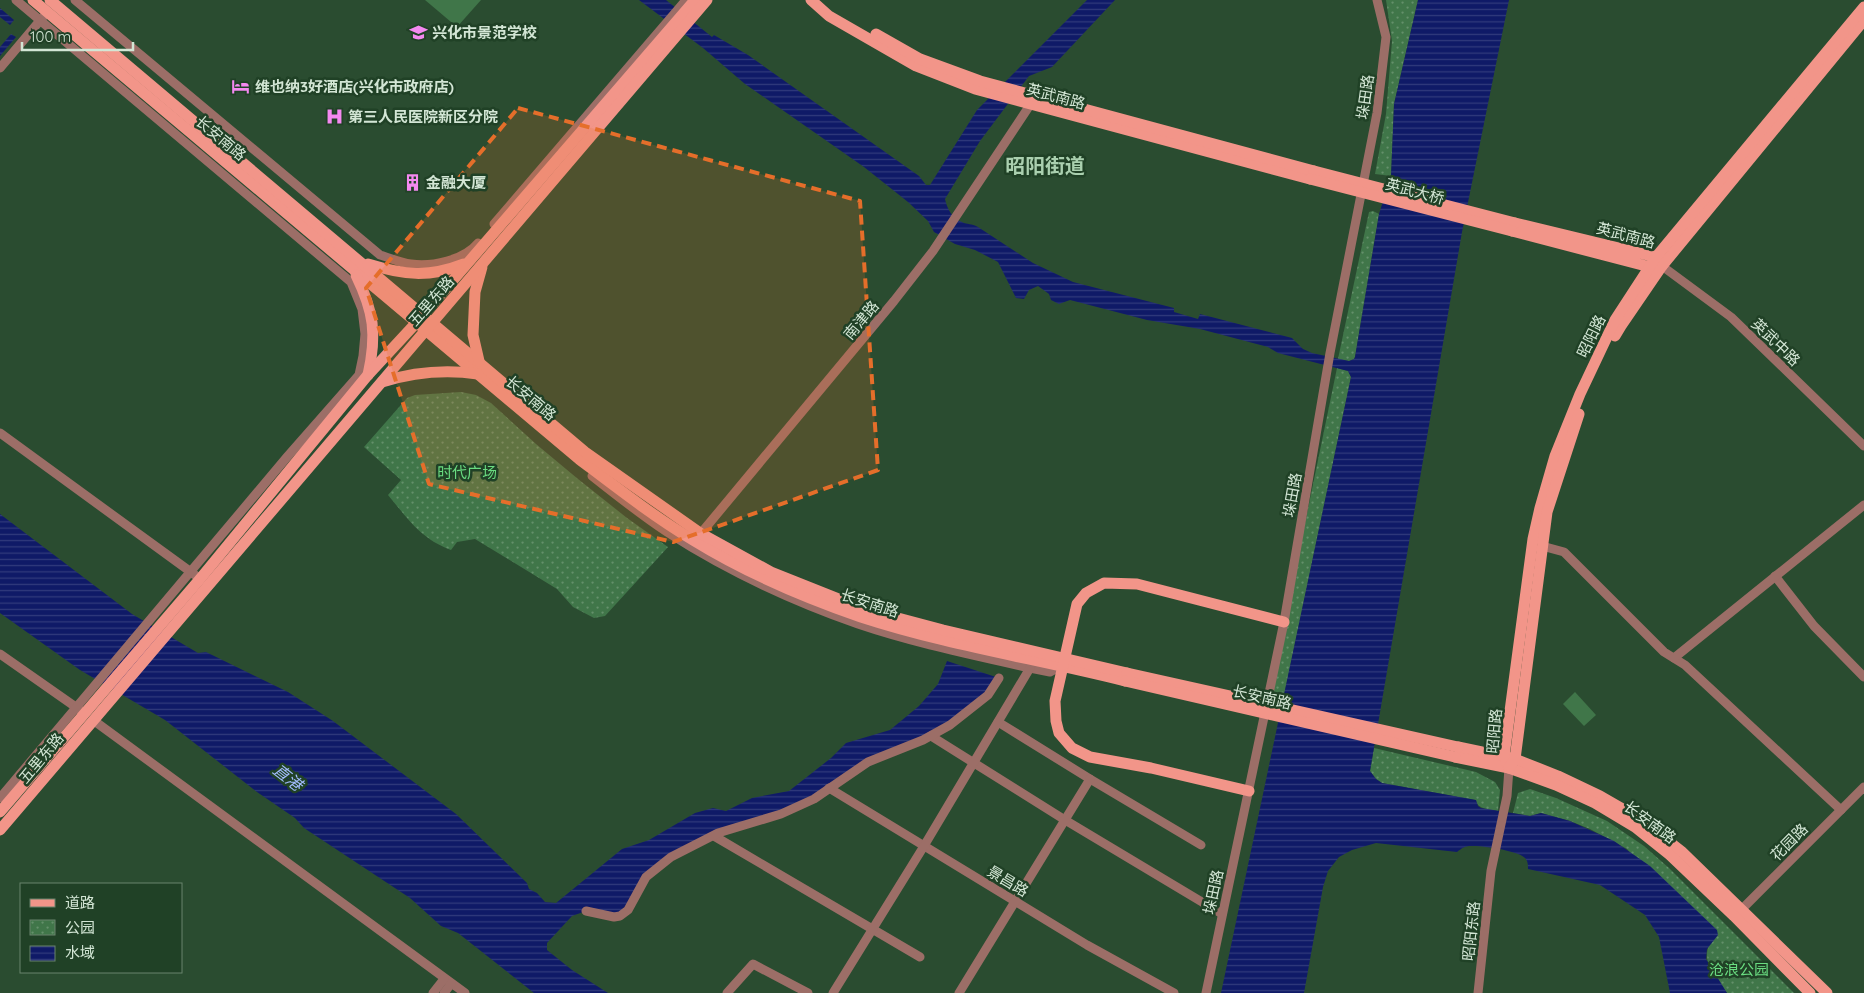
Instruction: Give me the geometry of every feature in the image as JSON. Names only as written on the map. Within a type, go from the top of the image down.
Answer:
[{"type":"main road","name":"长安南路","points":[[33,0],[50,7],[420,318],[433,322],[585,452],[695,540]]},
{"type":"main road","name":"英武南路","points":[[811,0],[830,16],[916,66],[1031,101],[1312,175]]},
{"type":"main road","name":"英武南路","points":[[822,0],[833,10],[920,59],[978,85]]},
{"type":"main road","name":"五里东路","points":[[204,582],[367,376],[420,318],[668,33],[703,1]]},
{"type":"main road","name":"昭阳路","points":[[1509,761],[1547,512],[1585,397],[1621,326],[1659,262],[1851,30],[1864,7]]},
{"type":"main road","name":"昭阳路","points":[[1851,30],[1864,20]]},
{"type":"main road","name":"五里东路","points":[[0,812],[168,616],[204,582],[382,382],[483,264],[668,33]]},
{"type":"main road","name":"英武大桥","points":[[1312,175],[1513,227]]},
{"type":"main road","name":"英武南路","points":[[1513,227],[1659,262]]},
{"type":"main road","name":"英武南路","points":[[1513,227],[1650,267]]},
{"type":"main road","name":"昭阳路","points":[[1509,761],[1533,539],[1555,456],[1580,394],[1615,320],[1650,267],[1659,262]]},
{"type":"main road","points":[[367,376],[373,350],[371,316],[358,265],[413,274],[438,273],[466,263]]},
{"type":"main road","points":[[479,361],[473,335],[473,316],[475,292],[483,264]]},
{"type":"main road","name":"长安南路","points":[[420,318],[425,331],[579,459],[629,496],[695,540],[864,609],[1126,677],[1456,752],[1509,761],[1635,826],[1738,912],[1827,993]]},
{"type":"main road","points":[[382,382],[401,376],[435,371],[450,370],[479,374]]},
{"type":"main road","points":[[1250,791],[1090,756],[1072,748],[1059,733],[1056,722],[1055,701],[1078,604],[1086,592],[1104,583],[1137,584],[1284,622]]},
{"type":"main road","name":"五里东路","points":[[0,830],[84,713]]},
{"type":"main road","name":"长安南路","points":[[1738,912],[1810,993]]},
{"type":"street","points":[[16,0],[50,7],[351,282],[362,310],[365,334],[359,375],[190,572],[168,616]]},
{"type":"street","points":[[75,0],[380,255],[409,264],[426,265],[471,251],[668,33],[686,0]]},
{"type":"street","name":"垛田路","points":[[1206,993],[1284,622],[1330,352],[1377,113],[1386,37],[1377,0]]},
{"type":"street","points":[[0,68],[50,7]]},
{"type":"street","name":"南津路","points":[[695,540],[888,309],[933,252],[1031,101]]},
{"type":"street","name":"英武中路","points":[[1659,262],[1730,317],[1864,446]]},
{"type":"street","points":[[487,390],[626,502],[667,532],[695,540],[764,586],[841,618],[907,638],[1050,672],[1064,661]]},
{"type":"street","points":[[0,433],[204,582]]},
{"type":"street","points":[[1674,658],[1864,505]]},
{"type":"street","points":[[1542,546],[1564,552],[1664,652],[1685,665],[1841,810]]},
{"type":"street","points":[[1774,576],[1814,626],[1864,677]]},
{"type":"street","points":[[0,654],[84,713],[465,993]]},
{"type":"street","points":[[833,993],[924,846],[1030,668]]},
{"type":"street","points":[[586,911],[620,916],[628,910],[646,876],[671,857],[714,836],[781,814],[814,799],[868,762],[930,736],[950,725],[988,696],[999,678]]},
{"type":"street","points":[[0,798],[84,713]]},
{"type":"street","points":[[998,722],[1201,844]]},
{"type":"street","points":[[930,736],[1222,914]]},
{"type":"street","name":"昭阳东路","points":[[1478,993],[1491,871],[1507,796],[1509,761]]},
{"type":"street","points":[[959,993],[1090,779]]},
{"type":"street","name":"花园路","points":[[1738,912],[1864,787]]},
{"type":"street","name":"景昌路","points":[[829,788],[1015,902],[1174,993]]},
{"type":"street","points":[[714,836],[920,957]]},
{"type":"street","points":[[727,993],[753,964],[808,993]]},
{"type":"street","points":[[433,993],[447,981]]},
{"type":"street","points":[[444,993],[447,981]]},
{"type":"highlighted area","points":[[518,108],[860,201],[878,470],[673,542],[429,484],[366,288]]},
{"type":"green space","points":[[425,0],[481,0],[457,27]]},
{"type":"green space","points":[[1386,0],[1418,0],[1394,104],[1391,176],[1375,174],[1386,114],[1392,41]]},
{"type":"green space","points":[[1373,211],[1379,214],[1355,357],[1349,361],[1338,359],[1369,212]]},
{"type":"green space","points":[[1337,368],[1348,371],[1351,377],[1284,696],[1270,693]]},
{"type":"green space","name":"时代广场","points":[[461,392],[476,395],[491,403],[578,479],[627,518],[668,547],[605,616],[594,618],[573,607],[557,589],[475,539],[457,542],[451,550],[431,540],[409,520],[388,495],[401,480],[364,447],[407,398],[415,395]]},
{"type":"green space","points":[[1575,692],[1596,715],[1584,726],[1563,704]]},
{"type":"green space","points":[[1374,748],[1476,772],[1495,782],[1500,790],[1498,811],[1481,807],[1475,800],[1382,783],[1370,771]]},
{"type":"green space","name":"沧浪公园","points":[[1530,789],[1556,798],[1607,821],[1644,846],[1669,868],[1794,993],[1727,993],[1709,965],[1707,952],[1709,946],[1627,849],[1590,829],[1570,821],[1541,813],[1530,816],[1513,813],[1518,793]]},
{"type":"water","points":[[639,0],[666,0],[712,37],[714,35],[748,55],[919,176],[926,185],[930,185],[977,110],[1087,0],[1115,0],[1052,67],[1029,76],[980,141],[945,199],[951,213],[958,221],[978,227],[1033,263],[1073,282],[1174,308],[1174,312],[1198,319],[1200,314],[1292,338],[1303,349],[1312,353],[1349,361],[1355,357],[1379,214],[1391,176],[1394,104],[1418,0],[1509,0],[1462,232],[1370,771],[1382,783],[1476,800],[1481,808],[1530,816],[1541,813],[1570,821],[1614,841],[1650,866],[1717,930],[1718,935],[1707,949],[1706,959],[1727,993],[1670,993],[1659,937],[1645,915],[1600,885],[1528,869],[1527,860],[1522,855],[1500,849],[1469,846],[1457,852],[1376,843],[1352,850],[1339,857],[1328,871],[1323,887],[1304,993],[1221,993],[1351,377],[1348,371],[1278,353],[1268,347],[1200,329],[1147,320],[1070,300],[1059,304],[1051,300],[1049,294],[1038,286],[1029,290],[1024,299],[1016,298],[998,262],[975,250],[955,244],[934,232],[928,221],[908,202],[864,167],[745,84],[703,48]]},
{"type":"water","points":[[0,8],[14,20],[10,25],[0,17]]},
{"type":"water","points":[[11,34],[16,37],[0,56],[0,47]]},
{"type":"water","name":"直港","points":[[0,514],[132,614],[198,653],[206,652],[288,692],[333,721],[456,814],[527,883],[529,889],[537,893],[545,902],[556,903],[622,849],[649,840],[695,813],[713,808],[726,811],[752,798],[789,791],[831,758],[846,743],[890,730],[919,706],[938,684],[947,661],[999,678],[988,695],[950,725],[890,754],[814,799],[718,833],[646,877],[620,916],[586,911],[572,916],[547,943],[547,950],[572,970],[608,993],[534,993],[458,933],[441,926],[410,898],[304,828],[295,818],[257,792],[165,720],[80,670],[0,613]]},
{"type":"place","name":"兴化市景范学校","points":[[418,32]]},
{"type":"place","name":"维也纳3好酒店(兴化市政府店)","points":[[241,86]]},
{"type":"place","name":"第三人民医院新区分院","points":[[334,116]]},
{"type":"place","name":"金融大厦","points":[[412,182]]},
{"type":"district","name":"昭阳街道","points":[[1045,165]]}]
